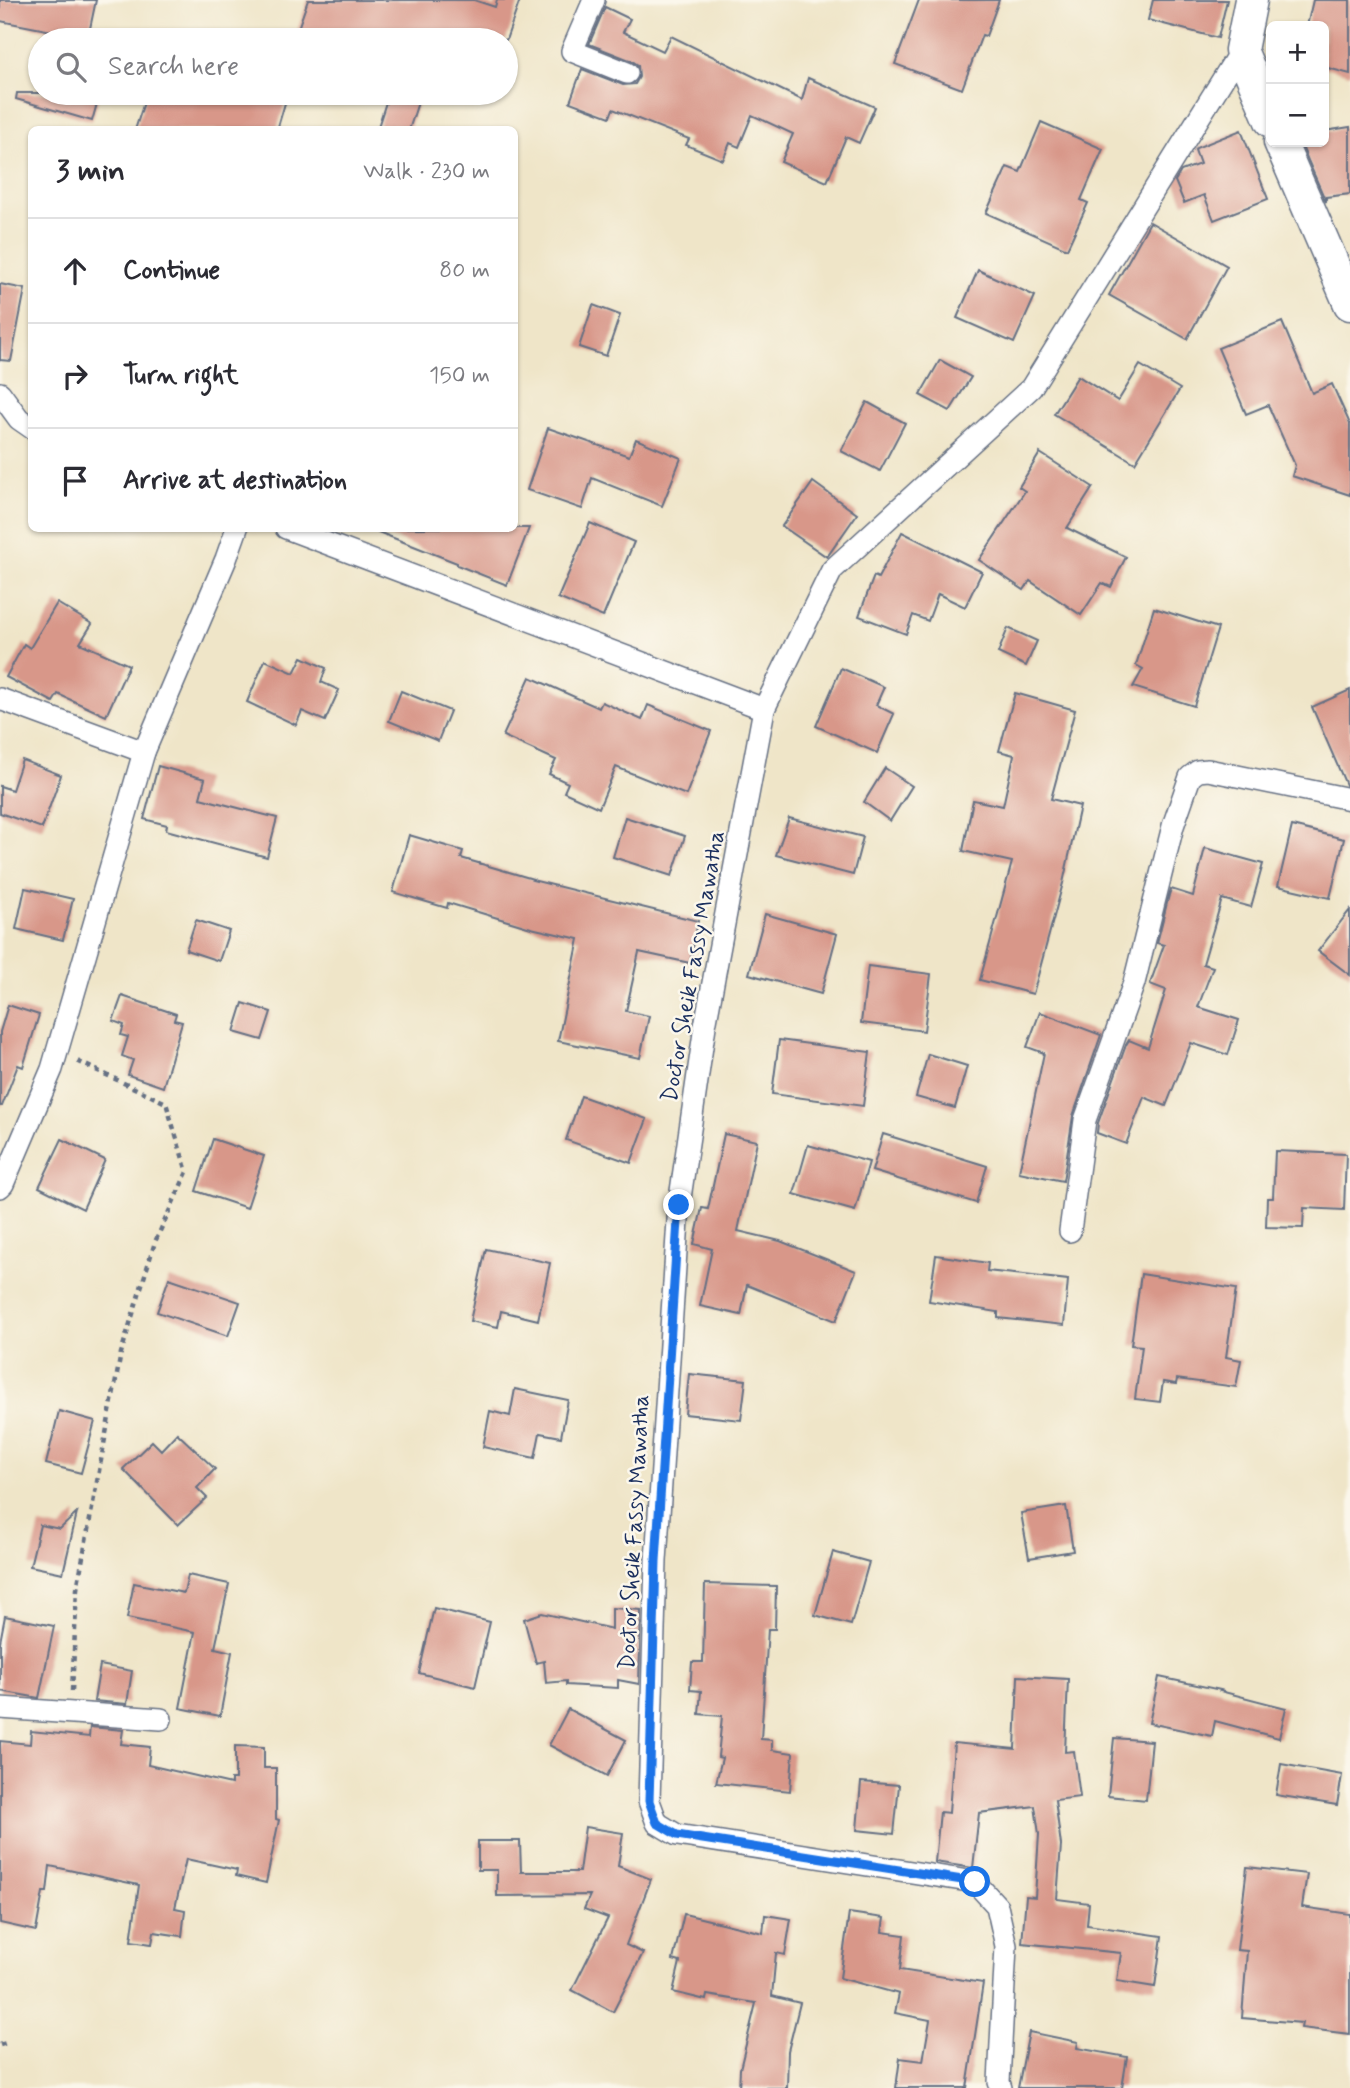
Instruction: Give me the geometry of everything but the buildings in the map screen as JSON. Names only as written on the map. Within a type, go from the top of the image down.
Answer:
[{"type":"street","points":[[594,0],[572,51],[627,73]]},
{"type":"street","points":[[1251,0],[1241,50],[1266,109]]},
{"type":"street","name":"Doctor Sheik Fassy Mawatha","points":[[1001,2088],[999,2082],[1006,1946],[997,1906],[975,1882],[677,1835],[657,1823],[649,1801],[656,1561],[679,1205],[705,1026],[764,709],[832,570],[1031,388],[1241,50]]},
{"type":"street","points":[[1282,147],[1350,304]]},
{"type":"street","points":[[0,393],[19,419],[28,425]]},
{"type":"street","points":[[0,1187],[52,1069],[144,752],[236,532]]},
{"type":"street","points":[[297,532],[764,709]]},
{"type":"street","points":[[0,699],[144,752]]},
{"type":"street","points":[[1070,1231],[1085,1120],[1135,983],[1173,826],[1190,777],[1198,771],[1208,770],[1350,799]]},
{"type":"street","points":[[0,1708],[161,1719]]},
{"type":"path","points":[[57,1051],[166,1103],[187,1172],[155,1242],[121,1353],[77,1589],[71,1713]]},
{"type":"route","points":[[679,1205],[656,1561],[649,1801],[657,1823],[677,1835],[975,1882]]}]
